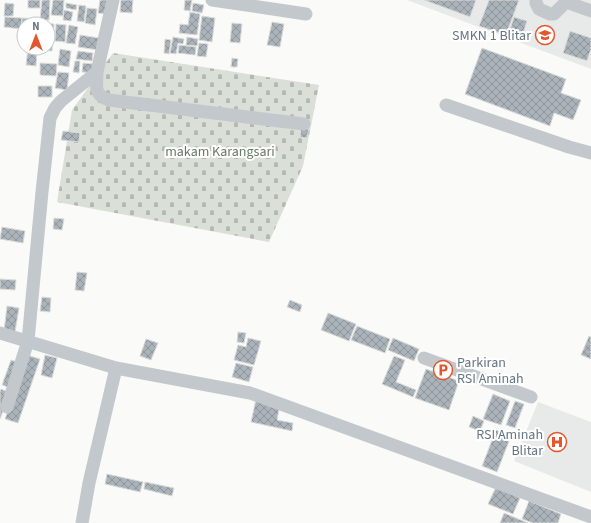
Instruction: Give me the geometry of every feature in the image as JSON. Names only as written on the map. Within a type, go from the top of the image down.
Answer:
[{"type":"street","points":[[113,0],[97,72],[96,88],[98,94],[102,97],[109,100],[304,124]]},
{"type":"street","points":[[212,0],[306,14]]},
{"type":"street","points":[[536,0],[539,9],[550,14],[554,14],[566,2],[591,11]]},
{"type":"street","points":[[7,407],[28,341],[50,118],[55,108],[61,101],[97,72]]},
{"type":"street","points":[[446,105],[569,147],[591,153]]},
{"type":"street","points":[[0,334],[116,368],[250,393],[591,517]]},
{"type":"street","points":[[424,358],[531,397]]},
{"type":"street","points":[[82,523],[89,483],[116,368]]},
{"type":"shaded area","name":"SMKN 1 Blitar","points":[[407,0],[591,0],[591,69]]},
{"type":"shaded area","name":"RSI Aminah Blitar","points":[[538,402],[591,422],[591,492],[514,461]]},
{"type":"green space","name":"makam Karangsari","points":[[113,53],[319,85],[303,166],[269,242],[57,202],[72,110]]},
{"type":"building","points":[[28,0],[40,0],[40,8],[28,8]]},
{"type":"building","points":[[42,0],[50,0],[49,16],[40,16]]},
{"type":"building","points":[[53,0],[64,0],[63,16],[51,15]]},
{"type":"building","points":[[100,0],[109,0],[107,14],[98,13]]},
{"type":"building","points":[[121,0],[133,0],[132,13],[120,12]]},
{"type":"building","points":[[185,0],[192,0],[190,11],[184,10]]},
{"type":"building","points":[[424,0],[476,0],[470,17]]},
{"type":"building","points":[[489,0],[519,0],[506,35],[479,26]]},
{"type":"building","points":[[5,3],[14,4],[13,16],[4,16]]},
{"type":"building","points":[[66,3],[77,5],[76,10],[66,8]]},
{"type":"building","points":[[193,3],[204,5],[202,13],[192,11]]},
{"type":"building","points":[[79,5],[86,6],[84,22],[77,21]]},
{"type":"building","points":[[87,8],[97,9],[95,25],[85,23]]},
{"type":"building","points":[[64,10],[73,12],[71,21],[63,20]]},
{"type":"building","points":[[190,12],[200,14],[197,35],[179,33],[180,24],[188,25]]},
{"type":"building","points":[[202,16],[215,18],[212,42],[199,40]]},
{"type":"building","points":[[5,17],[16,18],[16,28],[4,27]]},
{"type":"building","points":[[514,17],[527,21],[522,37],[509,33]]},
{"type":"building","points":[[272,22],[284,24],[280,47],[267,45]]},
{"type":"building","points":[[232,23],[242,24],[240,43],[230,42]]},
{"type":"building","points":[[56,24],[66,25],[65,42],[56,41]]},
{"type":"building","points":[[69,25],[78,27],[75,44],[66,43]]},
{"type":"building","points":[[570,31],[591,38],[591,49],[587,61],[563,53]]},
{"type":"building","points":[[80,35],[99,38],[98,50],[78,47]]},
{"type":"building","points":[[173,37],[184,39],[183,44],[178,43],[176,54],[170,53]]},
{"type":"building","points":[[187,37],[198,39],[197,46],[186,45]]},
{"type":"building","points":[[165,39],[171,40],[169,54],[164,53]]},
{"type":"building","points":[[199,43],[208,44],[206,57],[197,56]]},
{"type":"building","points":[[179,45],[196,47],[195,55],[178,53]]},
{"type":"building","points":[[482,48],[566,79],[561,93],[581,100],[573,120],[554,113],[550,126],[465,94]]},
{"type":"building","points":[[60,49],[71,51],[69,67],[58,65]]},
{"type":"building","points":[[78,51],[93,53],[92,61],[76,59]]},
{"type":"building","points":[[27,56],[37,56],[36,66],[26,65]]},
{"type":"building","points":[[232,58],[238,59],[237,67],[231,67]]},
{"type":"building","points":[[75,61],[80,61],[79,73],[73,72]]},
{"type":"building","points":[[40,63],[57,64],[56,76],[40,75]]},
{"type":"building","points":[[83,63],[95,64],[95,73],[82,72]]},
{"type":"building","points":[[58,72],[69,73],[67,90],[55,88]]},
{"type":"building","points":[[38,86],[52,86],[52,97],[38,97]]},
{"type":"building","points":[[301,126],[309,127],[307,138],[300,137]]},
{"type":"building","points":[[63,131],[80,133],[79,142],[61,140]]},
{"type":"building","points":[[54,218],[64,219],[62,230],[53,229]]},
{"type":"building","points":[[2,227],[25,231],[23,243],[0,239]]},
{"type":"building","points":[[77,272],[87,273],[84,291],[75,290]]},
{"type":"building","points":[[0,279],[16,280],[15,290],[0,289]]},
{"type":"building","points":[[42,297],[51,298],[50,312],[40,311]]},
{"type":"building","points":[[290,300],[302,305],[300,312],[287,307]]},
{"type":"building","points":[[7,306],[19,308],[15,332],[4,331]]},
{"type":"building","points":[[328,313],[356,324],[349,341],[321,330]]},
{"type":"building","points":[[357,326],[390,339],[385,353],[351,340]]},
{"type":"building","points":[[238,332],[246,333],[244,343],[237,342]]},
{"type":"building","points":[[589,336],[591,337],[591,359],[581,355]]},
{"type":"building","points":[[248,338],[261,341],[254,365],[234,360],[238,345],[246,347]]},
{"type":"building","points":[[393,338],[419,349],[414,361],[388,350]]},
{"type":"building","points":[[146,339],[158,343],[151,360],[140,356]]},
{"type":"building","points":[[27,355],[40,359],[18,423],[5,419]]},
{"type":"building","points":[[45,355],[57,358],[52,378],[41,375]]},
{"type":"building","points":[[394,356],[405,360],[396,382],[416,390],[413,397],[382,384]]},
{"type":"building","points":[[11,360],[20,363],[11,388],[2,385]]},
{"type":"building","points":[[236,363],[253,367],[249,382],[232,377]]},
{"type":"building","points":[[426,369],[459,381],[449,410],[415,398]]},
{"type":"building","points":[[1,389],[10,393],[0,419],[0,392]]},
{"type":"building","points":[[493,394],[510,401],[501,425],[483,419]]},
{"type":"building","points":[[256,399],[280,404],[277,420],[293,423],[292,431],[251,422]]},
{"type":"building","points":[[515,401],[524,404],[515,428],[506,425]]},
{"type":"building","points":[[473,416],[484,421],[480,431],[469,427]]},
{"type":"building","points":[[496,430],[511,436],[497,472],[482,466]]},
{"type":"building","points":[[107,474],[143,482],[140,492],[105,484]]},
{"type":"building","points":[[145,482],[174,488],[172,496],[144,489]]},
{"type":"building","points":[[496,487],[520,498],[513,514],[488,504]]},
{"type":"building","points":[[529,501],[561,514],[558,523],[533,523],[522,519]]},
{"type":"building","points":[[504,513],[528,523],[500,523]]},
{"type":"place","name":"SMKN 1 Blitar","points":[[545,35]]},
{"type":"place","name":"Parkiran RSI Aminah","points":[[443,370]]},
{"type":"place","name":"RSI Aminah Blitar","points":[[557,442]]}]
